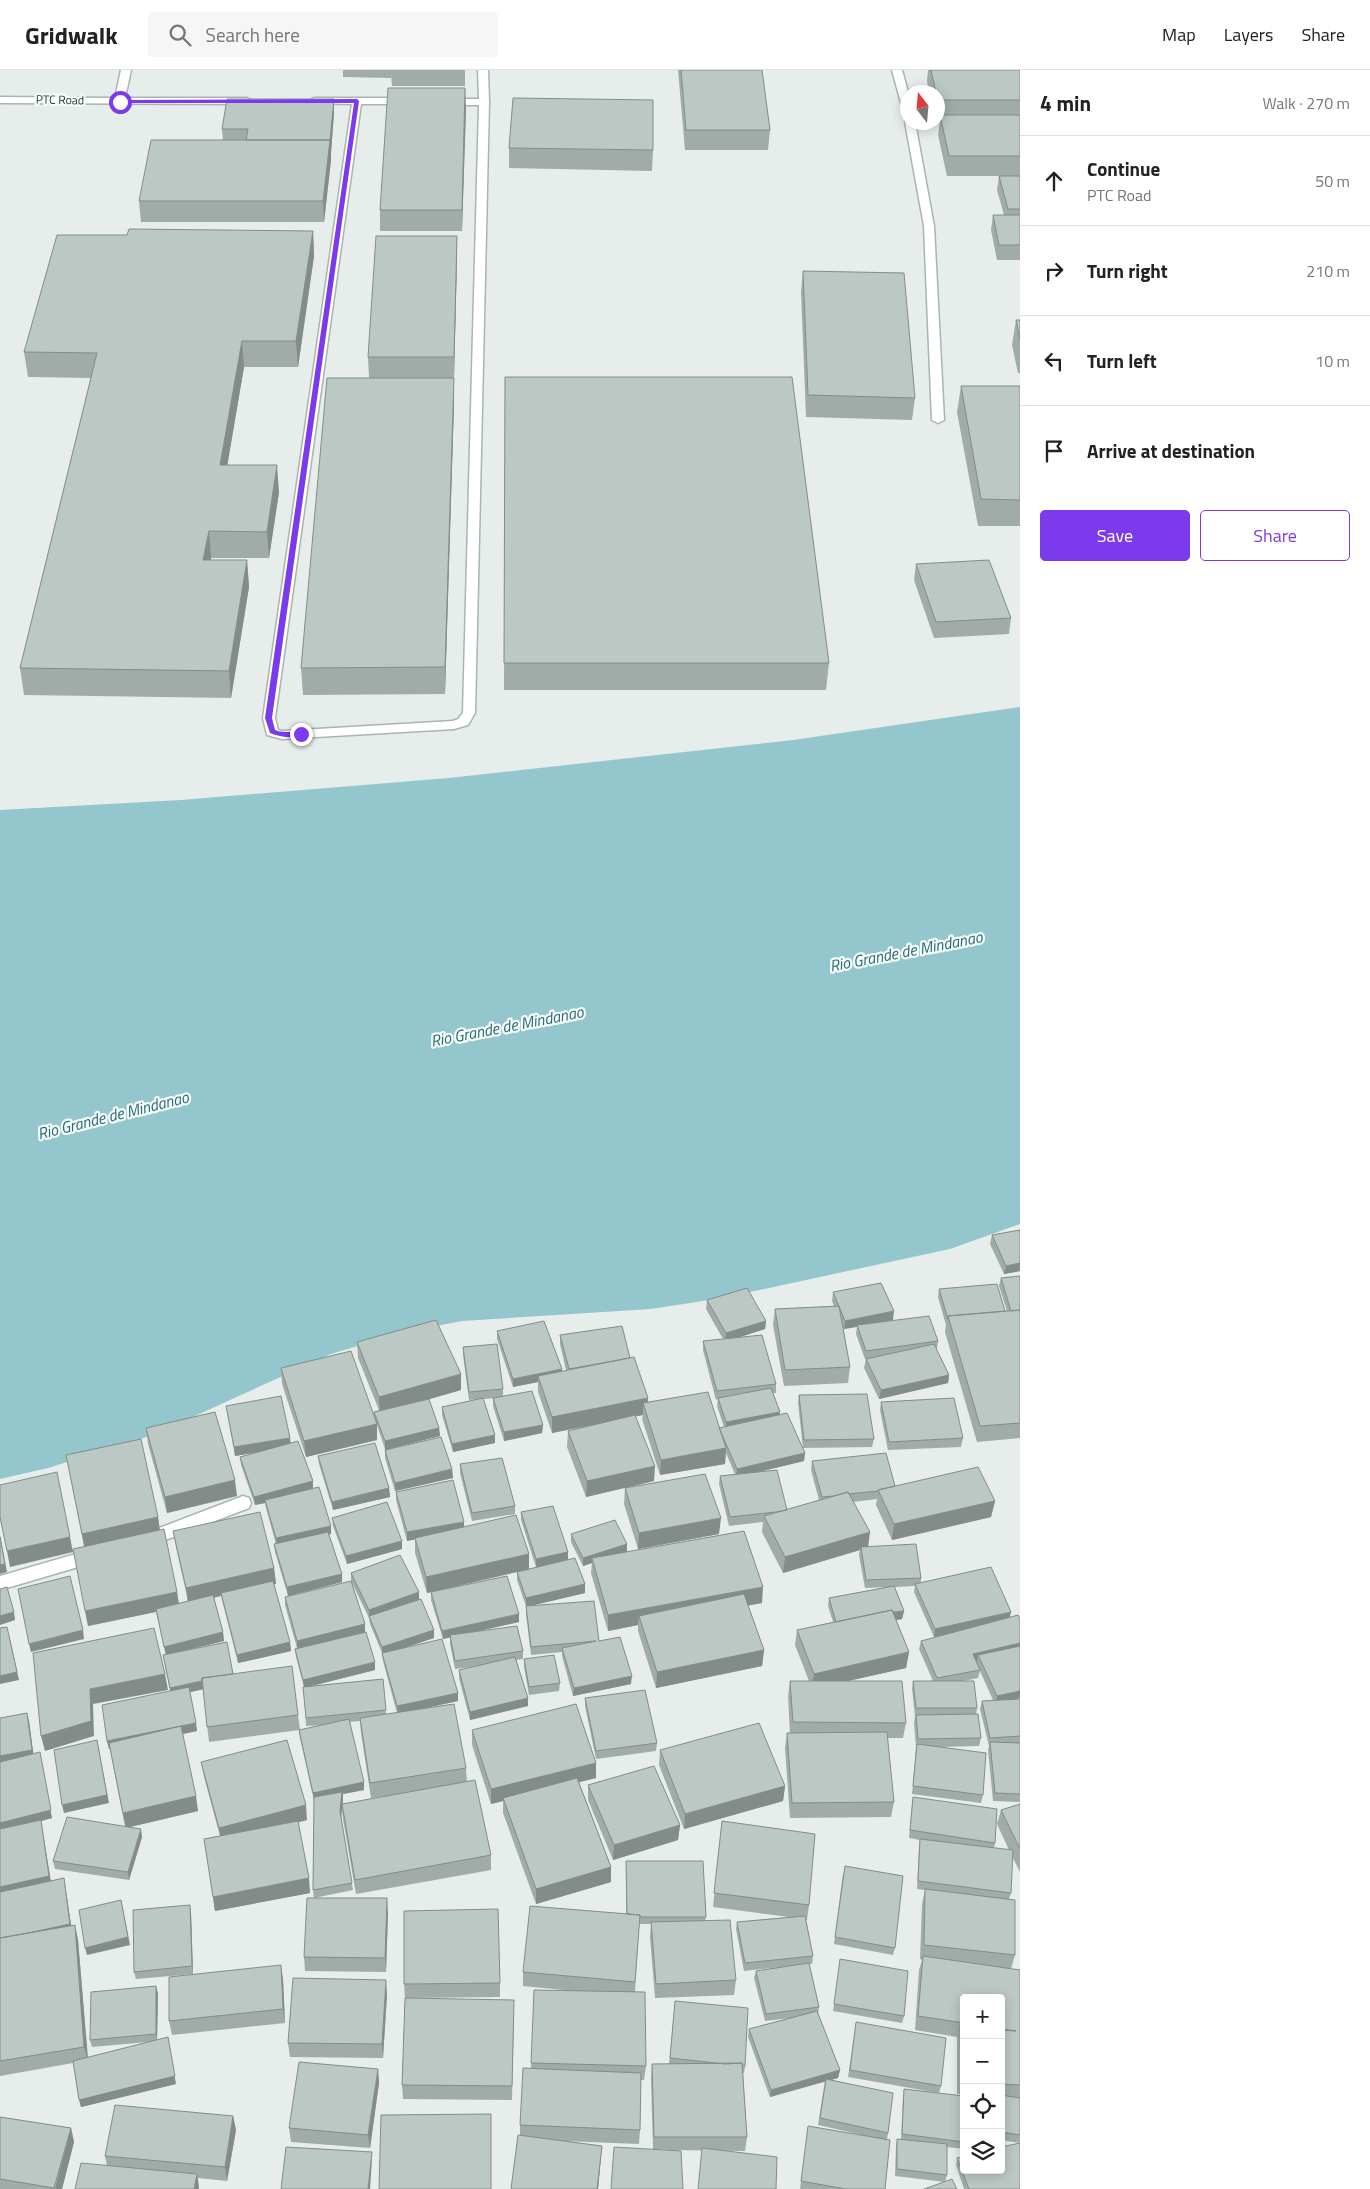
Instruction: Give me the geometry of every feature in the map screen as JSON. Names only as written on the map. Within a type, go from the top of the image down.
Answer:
[{"type":"street","points":[[120,102],[126,70]]},
{"type":"street","points":[[357,101],[269,718],[272,732],[282,735],[454,725],[463,722],[469,713],[484,102],[483,70]]},
{"type":"street","points":[[898,70],[902,85]]},
{"type":"street","name":"PTC Road","points":[[0,100],[120,102],[258,101]]},
{"type":"street","points":[[307,101],[416,101]]},
{"type":"street","points":[[435,102],[484,102]]},
{"type":"street","points":[[911,130],[929,226],[938,420]]},
{"type":"street","points":[[133,1544],[161,1536],[243,1503]]},
{"type":"street","points":[[0,1583],[114,1550]]},
{"type":"water","name":"Rio Grande de Mindanao","points":[[1020,707],[1020,1224],[950,1249],[722,1298],[651,1309],[462,1321],[405,1332],[331,1354],[153,1435],[48,1468],[0,1479],[0,810],[181,800],[449,778],[793,740]]},
{"type":"building","points":[[681,70],[762,70],[770,130],[686,130]]},
{"type":"building","points":[[931,70],[1020,70],[1020,100],[945,100],[945,85],[934,85]]},
{"type":"building","points":[[388,88],[465,88],[462,210],[380,210]]},
{"type":"building","points":[[513,98],[653,100],[653,150],[509,148]]},
{"type":"building","points":[[227,99],[334,99],[330,140],[246,140],[248,129],[222,129]]},
{"type":"building","points":[[945,115],[1020,115],[1020,156],[949,156],[943,130],[945,130]]},
{"type":"building","points":[[151,140],[330,140],[323,201],[139,201]]},
{"type":"building","points":[[999,176],[1020,176],[1020,209],[1008,209]]},
{"type":"building","points":[[993,215],[1020,215],[1020,245],[999,245]]},
{"type":"building","points":[[129,229],[313,231],[296,341],[242,341],[220,465],[277,465],[267,532],[209,531],[203,560],[247,560],[229,671],[20,668],[97,353],[24,352],[57,235],[127,235]]},
{"type":"building","points":[[376,236],[457,236],[454,357],[368,357]]},
{"type":"building","points":[[803,271],[904,273],[915,398],[808,395]]},
{"type":"building","points":[[1016,320],[1020,320],[1020,339]]},
{"type":"building","points":[[505,377],[792,377],[829,663],[504,663]]},
{"type":"building","points":[[327,378],[454,378],[445,667],[301,668]]},
{"type":"building","points":[[961,386],[1020,386],[1020,500],[981,499]]},
{"type":"building","points":[[989,560],[1011,618],[936,622],[916,564]]},
{"type":"building","points":[[1020,1230],[1020,1263],[1006,1266],[992,1235]]},
{"type":"building","points":[[1020,1276],[1020,1310],[1011,1311],[1001,1278]]},
{"type":"building","points":[[881,1283],[894,1311],[845,1321],[833,1292]]},
{"type":"building","points":[[997,1284],[1005,1311],[948,1316],[948,1319],[939,1289]]},
{"type":"building","points":[[747,1288],[766,1321],[726,1333],[707,1300]]},
{"type":"building","points":[[839,1306],[850,1367],[785,1370],[775,1309]]},
{"type":"building","points":[[1020,1310],[1020,1423],[980,1426],[948,1316]]},
{"type":"building","points":[[929,1316],[938,1341],[866,1351],[857,1325]]},
{"type":"building","points":[[436,1320],[461,1374],[379,1397],[357,1342]]},
{"type":"building","points":[[544,1321],[562,1369],[513,1379],[497,1331]]},
{"type":"building","points":[[622,1326],[630,1358],[569,1369],[560,1335]]},
{"type":"building","points":[[762,1335],[776,1384],[717,1391],[703,1341]]},
{"type":"building","points":[[497,1344],[503,1389],[469,1392],[463,1347]]},
{"type":"building","points":[[934,1344],[949,1375],[881,1390],[866,1359]]},
{"type":"building","points":[[351,1351],[377,1424],[304,1441],[281,1368]]},
{"type":"building","points":[[634,1357],[648,1398],[552,1417],[538,1376]]},
{"type":"building","points":[[771,1388],[780,1412],[726,1422],[718,1398]]},
{"type":"building","points":[[532,1391],[543,1425],[504,1432],[493,1398]]},
{"type":"building","points":[[708,1392],[726,1448],[661,1460],[643,1403]]},
{"type":"building","points":[[867,1394],[874,1439],[804,1440],[799,1395]]},
{"type":"building","points":[[281,1396],[290,1438],[234,1447],[226,1406]]},
{"type":"building","points":[[483,1398],[495,1435],[452,1444],[442,1407]]},
{"type":"building","points":[[954,1398],[963,1438],[889,1442],[881,1402]]},
{"type":"building","points":[[429,1399],[439,1428],[385,1441],[374,1412]]},
{"type":"building","points":[[215,1412],[235,1480],[165,1497],[146,1428]]},
{"type":"building","points":[[787,1413],[805,1453],[737,1469],[719,1428]]},
{"type":"building","points":[[635,1415],[655,1466],[587,1481],[568,1431]]},
{"type":"building","points":[[441,1437],[452,1469],[395,1483],[385,1450]]},
{"type":"building","points":[[141,1439],[158,1517],[82,1534],[66,1455]]},
{"type":"building","points":[[298,1441],[313,1481],[254,1497],[240,1457]]},
{"type":"building","points":[[375,1443],[389,1488],[332,1502],[318,1456]]},
{"type":"building","points":[[886,1453],[895,1486],[878,1491],[849,1494],[848,1492],[822,1497],[812,1461]]},
{"type":"building","points":[[502,1458],[515,1506],[472,1513],[460,1464]]},
{"type":"building","points":[[978,1467],[995,1501],[894,1524],[878,1490]]},
{"type":"building","points":[[777,1470],[787,1510],[730,1517],[720,1476]]},
{"type":"building","points":[[57,1472],[70,1537],[7,1551],[0,1517],[0,1485]]},
{"type":"building","points":[[705,1474],[721,1518],[639,1533],[625,1488]]},
{"type":"building","points":[[453,1480],[464,1522],[407,1532],[396,1492]]},
{"type":"building","points":[[319,1487],[331,1526],[276,1538],[265,1500]]},
{"type":"building","points":[[848,1492],[870,1532],[785,1557],[764,1516]]},
{"type":"building","points":[[387,1502],[402,1541],[346,1556],[332,1518]]},
{"type":"building","points":[[553,1506],[568,1552],[536,1559],[521,1512]]},
{"type":"building","points":[[260,1512],[274,1568],[186,1588],[173,1531]]},
{"type":"building","points":[[516,1515],[529,1554],[426,1577],[415,1538]]},
{"type":"building","points":[[615,1520],[627,1544],[583,1558],[571,1534]]},
{"type":"building","points":[[164,1529],[177,1592],[85,1611],[73,1549]]},
{"type":"building","points":[[744,1531],[763,1587],[608,1615],[592,1558]]},
{"type":"building","points":[[328,1532],[342,1574],[287,1587],[274,1544]]},
{"type":"building","points":[[0,1537],[5,1564],[0,1565]]},
{"type":"building","points":[[916,1544],[921,1578],[866,1580],[861,1547]]},
{"type":"building","points":[[400,1555],[419,1592],[369,1610],[351,1573]]},
{"type":"building","points":[[575,1558],[585,1584],[526,1598],[517,1572]]},
{"type":"building","points":[[991,1567],[1011,1612],[935,1629],[915,1584]]},
{"type":"building","points":[[70,1576],[83,1630],[29,1644],[18,1589]]},
{"type":"building","points":[[507,1576],[519,1614],[442,1631],[431,1592]]},
{"type":"building","points":[[273,1581],[290,1642],[237,1655],[221,1593]]},
{"type":"building","points":[[351,1581],[365,1624],[297,1641],[285,1597]]},
{"type":"building","points":[[894,1586],[904,1611],[893,1612],[892,1610],[836,1622],[829,1598]]},
{"type":"building","points":[[7,1587],[14,1612],[0,1616],[0,1589]]},
{"type":"building","points":[[744,1594],[764,1650],[657,1672],[639,1616]]},
{"type":"building","points":[[213,1595],[223,1632],[164,1647],[156,1609]]},
{"type":"building","points":[[421,1599],[434,1630],[382,1647],[369,1616]]},
{"type":"building","points":[[594,1601],[599,1641],[620,1637],[632,1676],[574,1688],[562,1648],[596,1641],[531,1647],[526,1606]]},
{"type":"building","points":[[892,1610],[909,1652],[814,1674],[797,1630]]},
{"type":"building","points":[[1018,1615],[1020,1619],[1020,1643],[973,1654],[980,1670],[937,1678],[921,1641]]},
{"type":"building","points":[[517,1626],[523,1651],[455,1661],[450,1635]]},
{"type":"building","points":[[7,1627],[17,1672],[0,1676],[0,1628]]},
{"type":"building","points":[[154,1628],[165,1674],[90,1689],[91,1721],[41,1736],[33,1653]]},
{"type":"building","points":[[366,1632],[375,1662],[303,1680],[295,1649]]},
{"type":"building","points":[[442,1639],[458,1693],[397,1706],[382,1653]]},
{"type":"building","points":[[227,1642],[233,1674],[202,1678],[202,1681],[170,1688],[163,1655]]},
{"type":"building","points":[[1020,1646],[1020,1691],[997,1696],[978,1655]]},
{"type":"building","points":[[554,1655],[560,1683],[529,1687],[524,1659]]},
{"type":"building","points":[[515,1657],[528,1698],[470,1712],[459,1670]]},
{"type":"building","points":[[292,1666],[298,1715],[207,1727],[202,1678]]},
{"type":"building","points":[[383,1679],[386,1710],[306,1718],[303,1687]]},
{"type":"building","points":[[790,1681],[902,1681],[906,1723],[793,1722]]},
{"type":"building","points":[[913,1681],[974,1681],[977,1708],[916,1708]]},
{"type":"building","points":[[189,1687],[196,1723],[107,1741],[102,1705]]},
{"type":"building","points":[[645,1690],[657,1743],[596,1751],[585,1698]]},
{"type":"building","points":[[1020,1699],[1020,1736],[990,1738],[982,1701]]},
{"type":"building","points":[[454,1704],[466,1768],[370,1783],[360,1718]]},
{"type":"building","points":[[576,1704],[596,1763],[491,1789],[472,1730]]},
{"type":"building","points":[[27,1713],[32,1750],[0,1756],[0,1718]]},
{"type":"building","points":[[978,1714],[981,1738],[918,1739],[916,1715]]},
{"type":"building","points":[[349,1719],[364,1782],[313,1793],[299,1730]]},
{"type":"building","points":[[759,1723],[785,1786],[685,1814],[660,1750]]},
{"type":"building","points":[[181,1726],[196,1796],[123,1813],[109,1743]]},
{"type":"building","points":[[887,1732],[894,1802],[792,1803],[787,1733]]},
{"type":"building","points":[[97,1740],[107,1795],[62,1805],[54,1750]]},
{"type":"building","points":[[287,1740],[306,1805],[219,1828],[201,1762]]},
{"type":"building","points":[[990,1742],[1020,1743],[1020,1794],[995,1793]]},
{"type":"building","points":[[917,1744],[986,1753],[983,1795],[913,1786]]},
{"type":"building","points":[[40,1752],[51,1810],[0,1823],[0,1762]]},
{"type":"building","points":[[654,1766],[680,1825],[614,1845],[588,1785]]},
{"type":"building","points":[[577,1778],[611,1867],[536,1889],[503,1798]]},
{"type":"building","points":[[475,1780],[491,1855],[355,1880],[342,1804]]},
{"type":"building","points":[[342,1792],[340,1811],[352,1883],[313,1890],[314,1797]]},
{"type":"building","points":[[913,1797],[997,1809],[995,1843],[910,1830]]},
{"type":"building","points":[[1020,1804],[1020,1849],[1001,1810]]},
{"type":"building","points":[[67,1817],[141,1829],[128,1872],[53,1861]]},
{"type":"building","points":[[41,1820],[49,1876],[0,1887],[0,1829]]},
{"type":"building","points":[[298,1821],[309,1878],[213,1897],[204,1839]]},
{"type":"building","points":[[722,1821],[815,1834],[809,1905],[714,1893]]},
{"type":"building","points":[[920,1839],[1013,1850],[1011,1893],[918,1881]]},
{"type":"building","points":[[626,1861],[703,1861],[706,1917],[640,1917],[640,1915],[627,1914]]},
{"type":"building","points":[[845,1866],[903,1876],[895,1948],[835,1937]]},
{"type":"building","points":[[64,1878],[70,1924],[0,1938],[0,1892]]},
{"type":"building","points":[[925,1889],[1015,1900],[1015,1955],[924,1945]]},
{"type":"building","points":[[307,1898],[387,1898],[385,1958],[304,1957]]},
{"type":"building","points":[[121,1900],[128,1937],[85,1948],[79,1910]]},
{"type":"building","points":[[190,1905],[192,1966],[134,1972],[133,1910]]},
{"type":"building","points":[[530,1906],[640,1915],[635,1982],[523,1972]]},
{"type":"building","points":[[498,1909],[500,1983],[404,1984],[404,1911]]},
{"type":"building","points":[[805,1916],[813,1956],[745,1963],[737,1922]]},
{"type":"building","points":[[730,1920],[736,1980],[656,1984],[651,1922]]},
{"type":"building","points":[[75,1925],[84,2047],[0,2061],[0,1938]]},
{"type":"building","points":[[923,1956],[1020,1970],[1020,2085],[1005,2084],[1005,2030],[1016,2031],[1005,2030],[1005,1994],[960,1994],[960,2022],[918,2016]]},
{"type":"building","points":[[840,1959],[908,1971],[904,2016],[834,2004]]},
{"type":"building","points":[[809,1963],[819,2007],[766,2014],[756,1971]]},
{"type":"building","points":[[281,1965],[283,2009],[169,2021],[169,1977]]},
{"type":"building","points":[[293,1978],[386,1980],[382,2044],[288,2043]]},
{"type":"building","points":[[156,1986],[156,2034],[90,2040],[91,1992]]},
{"type":"building","points":[[534,1990],[645,1992],[646,2066],[531,2063]]},
{"type":"building","points":[[405,1998],[514,2000],[512,2086],[402,2085]]},
{"type":"building","points":[[675,2001],[748,2008],[745,2066],[742,2063],[725,2064],[670,2058]]},
{"type":"building","points":[[817,2011],[840,2070],[771,2090],[749,2029]]},
{"type":"building","points":[[856,2022],[946,2038],[941,2086],[850,2070]]},
{"type":"building","points":[[168,2037],[175,2076],[79,2100],[73,2061]]},
{"type":"building","points":[[299,2062],[378,2069],[368,2135],[289,2128]]},
{"type":"building","points":[[742,2063],[747,2137],[654,2137],[652,2064]]},
{"type":"building","points":[[523,2068],[641,2073],[640,2130],[520,2125]]},
{"type":"building","points":[[826,2079],[893,2093],[888,2133],[820,2118]]},
{"type":"building","points":[[904,2089],[960,2096],[960,2141],[902,2134]]},
{"type":"building","points":[[1005,2096],[1020,2098],[1020,2135],[1005,2133]]},
{"type":"building","points":[[115,2105],[233,2116],[225,2167],[105,2156]]},
{"type":"building","points":[[491,2114],[491,2189],[379,2189],[381,2115]]},
{"type":"building","points":[[0,2117],[71,2128],[54,2188],[0,2179]]},
{"type":"building","points":[[808,2126],[890,2140],[885,2189],[846,2189],[801,2181]]},
{"type":"building","points":[[518,2135],[602,2146],[597,2189],[511,2189]]},
{"type":"building","points":[[897,2139],[947,2144],[947,2175],[897,2169]]},
{"type":"building","points":[[1020,2143],[1020,2189],[969,2189],[963,2174],[1005,2174],[1005,2146]]},
{"type":"building","points":[[286,2147],[372,2152],[368,2189],[281,2189]]},
{"type":"building","points":[[614,2147],[681,2151],[683,2189],[611,2189]]},
{"type":"building","points":[[702,2148],[777,2157],[776,2189],[698,2189]]},
{"type":"building","points":[[81,2163],[197,2174],[194,2189],[75,2189]]},
{"type":"building","points":[[952,2179],[957,2189],[924,2189]]},
{"type":"route","points":[[120,102],[357,101],[269,718],[272,732],[282,735],[301,734]]}]
